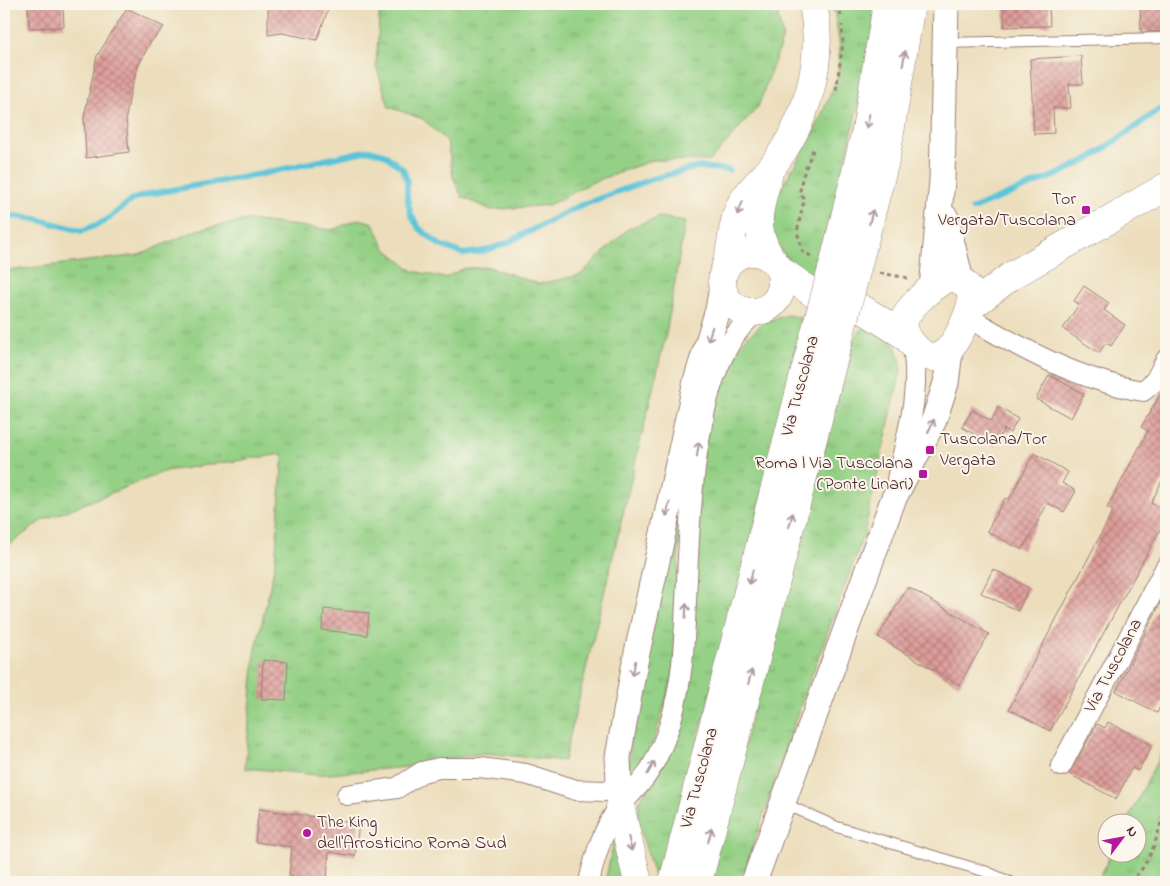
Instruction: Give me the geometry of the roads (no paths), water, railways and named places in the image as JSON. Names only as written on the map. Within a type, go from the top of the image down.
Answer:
[{"type":"main road","points":[[813,4],[817,49],[813,83],[793,134],[770,170],[755,185],[739,207],[724,276],[730,303],[739,309],[764,309],[826,298]]},
{"type":"main road","name":"Via Tuscolana","points":[[847,261],[887,4]]},
{"type":"main road","name":"Via Tuscolana","points":[[673,882],[847,261],[886,157],[911,4]]},
{"type":"main road","points":[[764,309],[776,301],[782,286],[775,264],[762,244],[757,223],[770,170]]},
{"type":"main road","points":[[966,297],[1011,276],[1166,187]]},
{"type":"main road","points":[[724,276],[738,254],[755,251],[826,298],[861,308],[909,340],[925,355],[935,357],[950,351],[956,342],[966,297],[953,278],[946,278],[926,294],[905,317],[904,330],[909,340]]},
{"type":"main road","points":[[861,308],[889,307],[926,294]]},
{"type":"main road","name":"Via Tuscolana","points":[[698,882],[825,343]]},
{"type":"main road","points":[[619,796],[638,882]]},
{"type":"street","points":[[926,294],[938,227],[942,181],[946,4]]},
{"type":"street","points":[[942,181],[948,234],[966,297],[1004,338],[1044,358],[1121,387],[1143,390],[1155,381],[1166,360]]},
{"type":"street","points":[[589,882],[605,830],[619,796],[618,752],[635,662],[696,381],[715,319],[724,276]]},
{"type":"street","points":[[619,796],[642,782],[656,759],[677,693],[684,638],[695,478],[706,403],[716,374],[731,342],[746,320],[764,309]]},
{"type":"street","points":[[893,500],[915,384],[916,363],[909,340]]},
{"type":"street","points":[[754,882],[893,500],[934,420],[946,383],[950,351]]},
{"type":"street","name":"Via Tuscolana","points":[[1061,766],[1166,567]]},
{"type":"street","points":[[347,795],[382,792],[397,788],[422,772],[440,768],[480,768],[526,774],[576,790],[605,791],[619,796]]},
{"type":"lane","points":[[944,43],[1166,38]]},
{"type":"lane","points":[[783,803],[837,827],[987,872],[1010,882]]},
{"type":"waterway","points":[[972,209],[1061,173],[1094,156],[1166,105]]},
{"type":"waterway","points":[[4,218],[16,216],[36,219],[82,231],[105,221],[133,199],[149,194],[261,174],[369,150],[384,154],[403,169],[407,181],[407,197],[411,215],[419,228],[440,245],[464,254],[484,251],[505,244],[579,206],[652,179],[698,167],[729,170]]},
{"type":"place","name":"Tor Vergata/Tuscolana","points":[[1086,210]]},
{"type":"place","name":"Tuscolana/Tor Vergata","points":[[930,450]]},
{"type":"place","name":"Roma | Via Tuscolana (Ponte Linari)","points":[[923,474]]},
{"type":"place","name":"The King dell'Arrosticino Roma Sud","points":[[307,833]]}]
